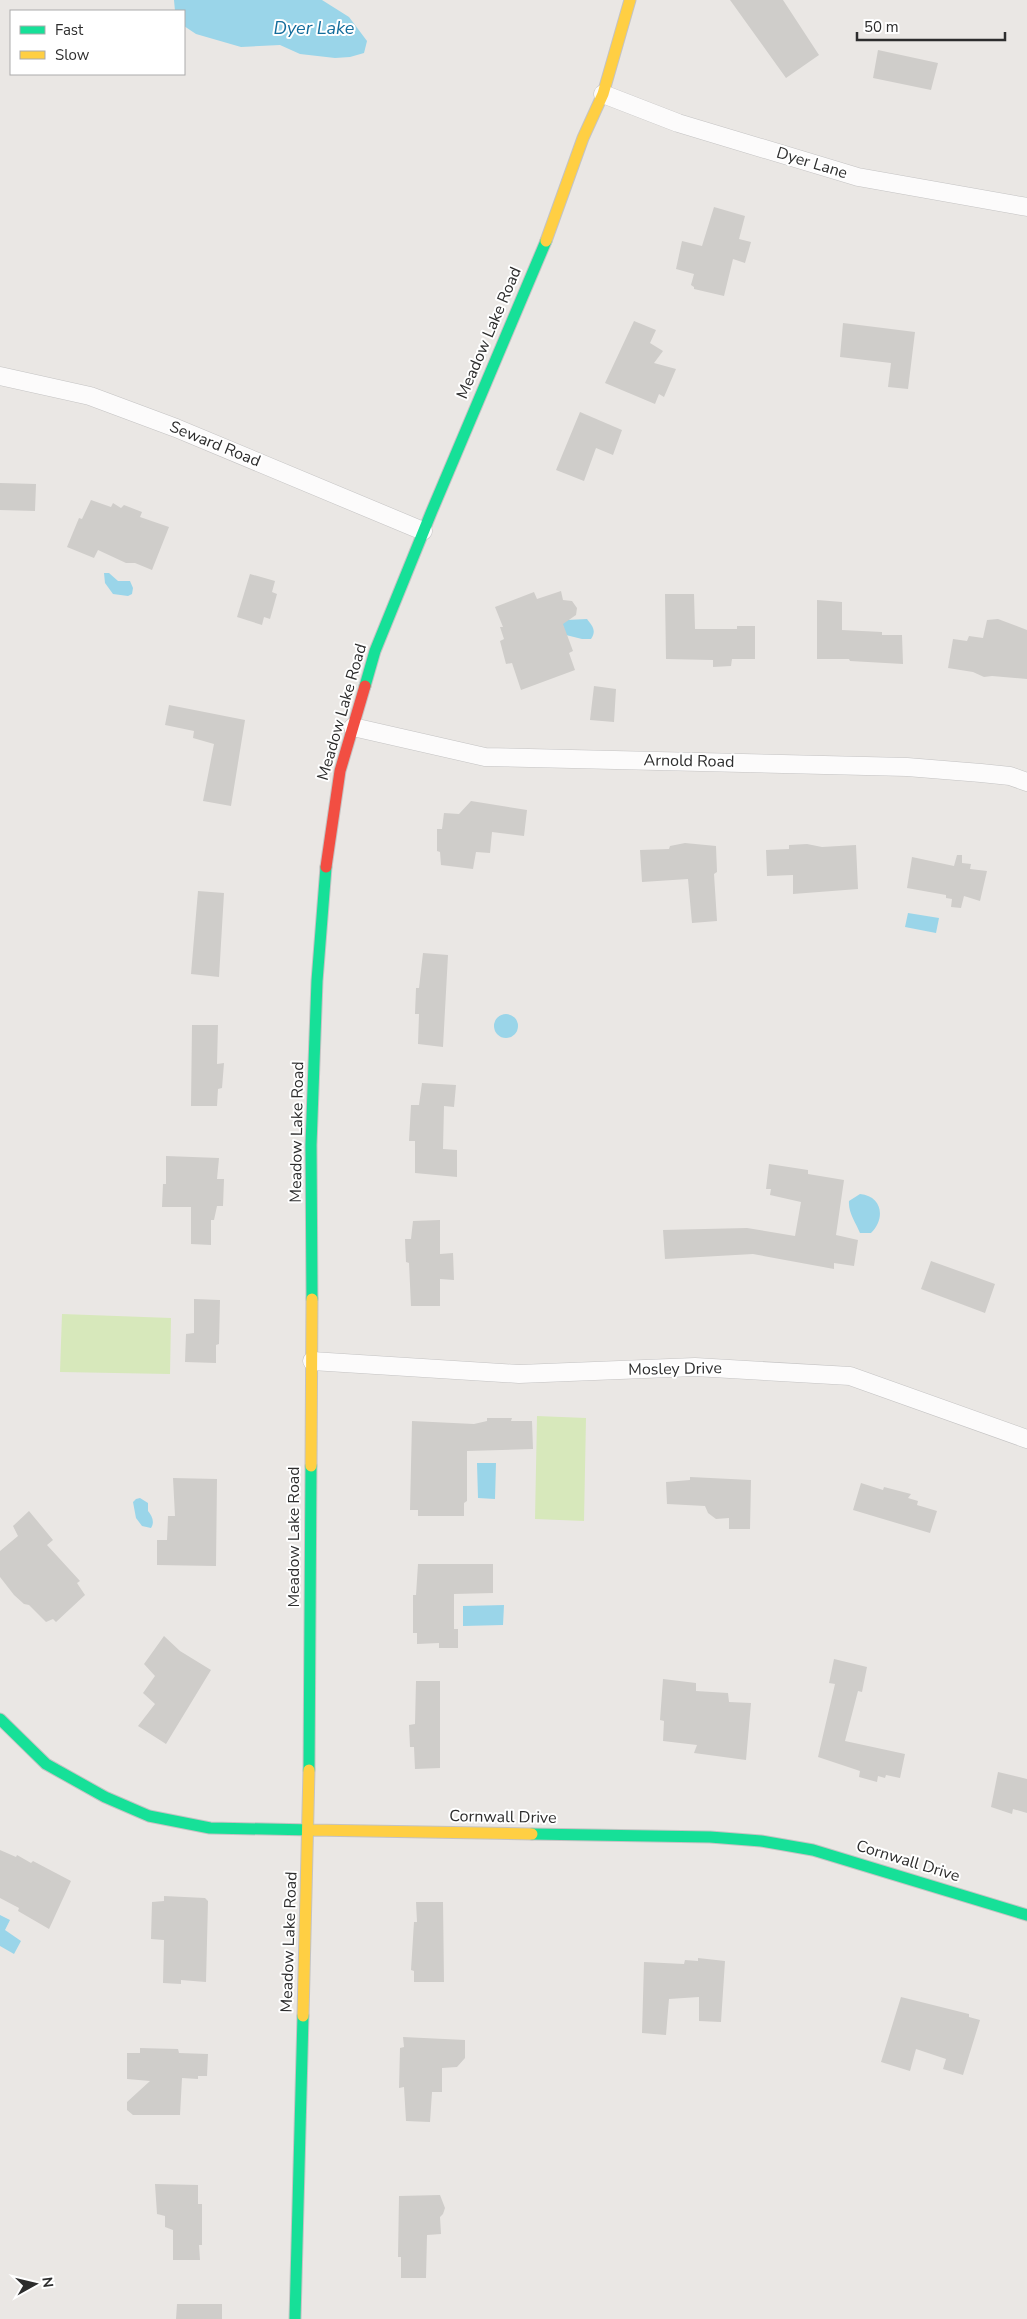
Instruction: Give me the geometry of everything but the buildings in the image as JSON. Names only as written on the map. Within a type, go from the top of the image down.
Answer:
[{"type":"street","name":"Meadow Lake Road","points":[[295,2319],[308,1830],[312,1361],[311,1145],[318,981],[326,865],[340,770],[375,651],[423,531],[549,233],[584,138],[603,94],[630,0]]},
{"type":"street","name":"Dyer Lane","points":[[603,94],[678,122],[858,177],[1027,207]]},
{"type":"street","name":"Seward Road","points":[[0,376],[90,396],[184,432],[423,531]]},
{"type":"street","name":"Arnold Road","points":[[353,727],[485,757],[908,767],[1010,776],[1027,782]]},
{"type":"street","name":"Mosley Drive","points":[[312,1361],[519,1374],[695,1367],[850,1376],[1027,1439]]},
{"type":"street","name":"Cornwall Drive","points":[[0,1719],[46,1764],[105,1797],[149,1816],[210,1828],[700,1837],[761,1841],[813,1850],[1027,1915]]},
{"type":"green space","points":[[62,1314],[171,1318],[170,1374],[60,1372]]},
{"type":"green space","points":[[537,1416],[586,1418],[584,1521],[535,1519]]},
{"type":"water","name":"Dyer Lake","points":[[174,0],[322,0],[349,17],[367,41],[364,53],[350,57],[335,58],[300,54],[280,45],[241,47],[196,34],[185,27],[185,10],[175,10]]},
{"type":"water","points":[[104,573],[109,573],[118,581],[130,581],[133,588],[132,594],[128,596],[113,594],[105,583]]},
{"type":"water","points":[[587,619],[594,631],[591,639],[582,639],[562,634],[562,624],[567,620]]},
{"type":"water","points":[[908,913],[939,918],[936,933],[905,927]]},
{"type":"water","points":[[506,1014],[511,1015],[517,1021],[517,1031],[511,1037],[506,1038],[501,1037],[495,1031],[494,1026],[495,1021],[501,1015]]},
{"type":"water","points":[[860,1194],[873,1199],[879,1209],[879,1221],[871,1233],[860,1233],[850,1210],[849,1201]]},
{"type":"water","points":[[477,1463],[496,1463],[495,1499],[478,1498]]},
{"type":"water","points":[[140,1498],[148,1503],[148,1511],[153,1521],[151,1528],[142,1526],[136,1518],[133,1502]]},
{"type":"water","points":[[504,1605],[503,1625],[463,1626],[463,1606]]},
{"type":"water","points":[[0,1915],[10,1920],[5,1930],[21,1941],[14,1954],[0,1946]]},
{"type":"traffic: fast","points":[[365,686],[375,651],[431,513],[546,241]]},
{"type":"traffic: fast","points":[[312,1299],[311,1145],[317,981],[326,867]]},
{"type":"traffic: fast","points":[[309,1770],[311,1466]]},
{"type":"traffic: fast","points":[[0,1719],[46,1764],[105,1797],[149,1816],[210,1828],[312,1830]]},
{"type":"traffic: fast","points":[[532,1834],[710,1837],[761,1841],[813,1850],[1027,1915]]},
{"type":"traffic: fast","points":[[295,2319],[303,2016]]},
{"type":"traffic: slow","points":[[546,241],[583,138],[603,94],[630,0]]},
{"type":"traffic: slow","points":[[311,1466],[312,1299]]},
{"type":"traffic: slow","points":[[303,2016],[309,1770]]},
{"type":"traffic: slow","points":[[312,1830],[532,1834]]},
{"type":"traffic: jam","points":[[326,867],[340,771],[365,686]]}]
